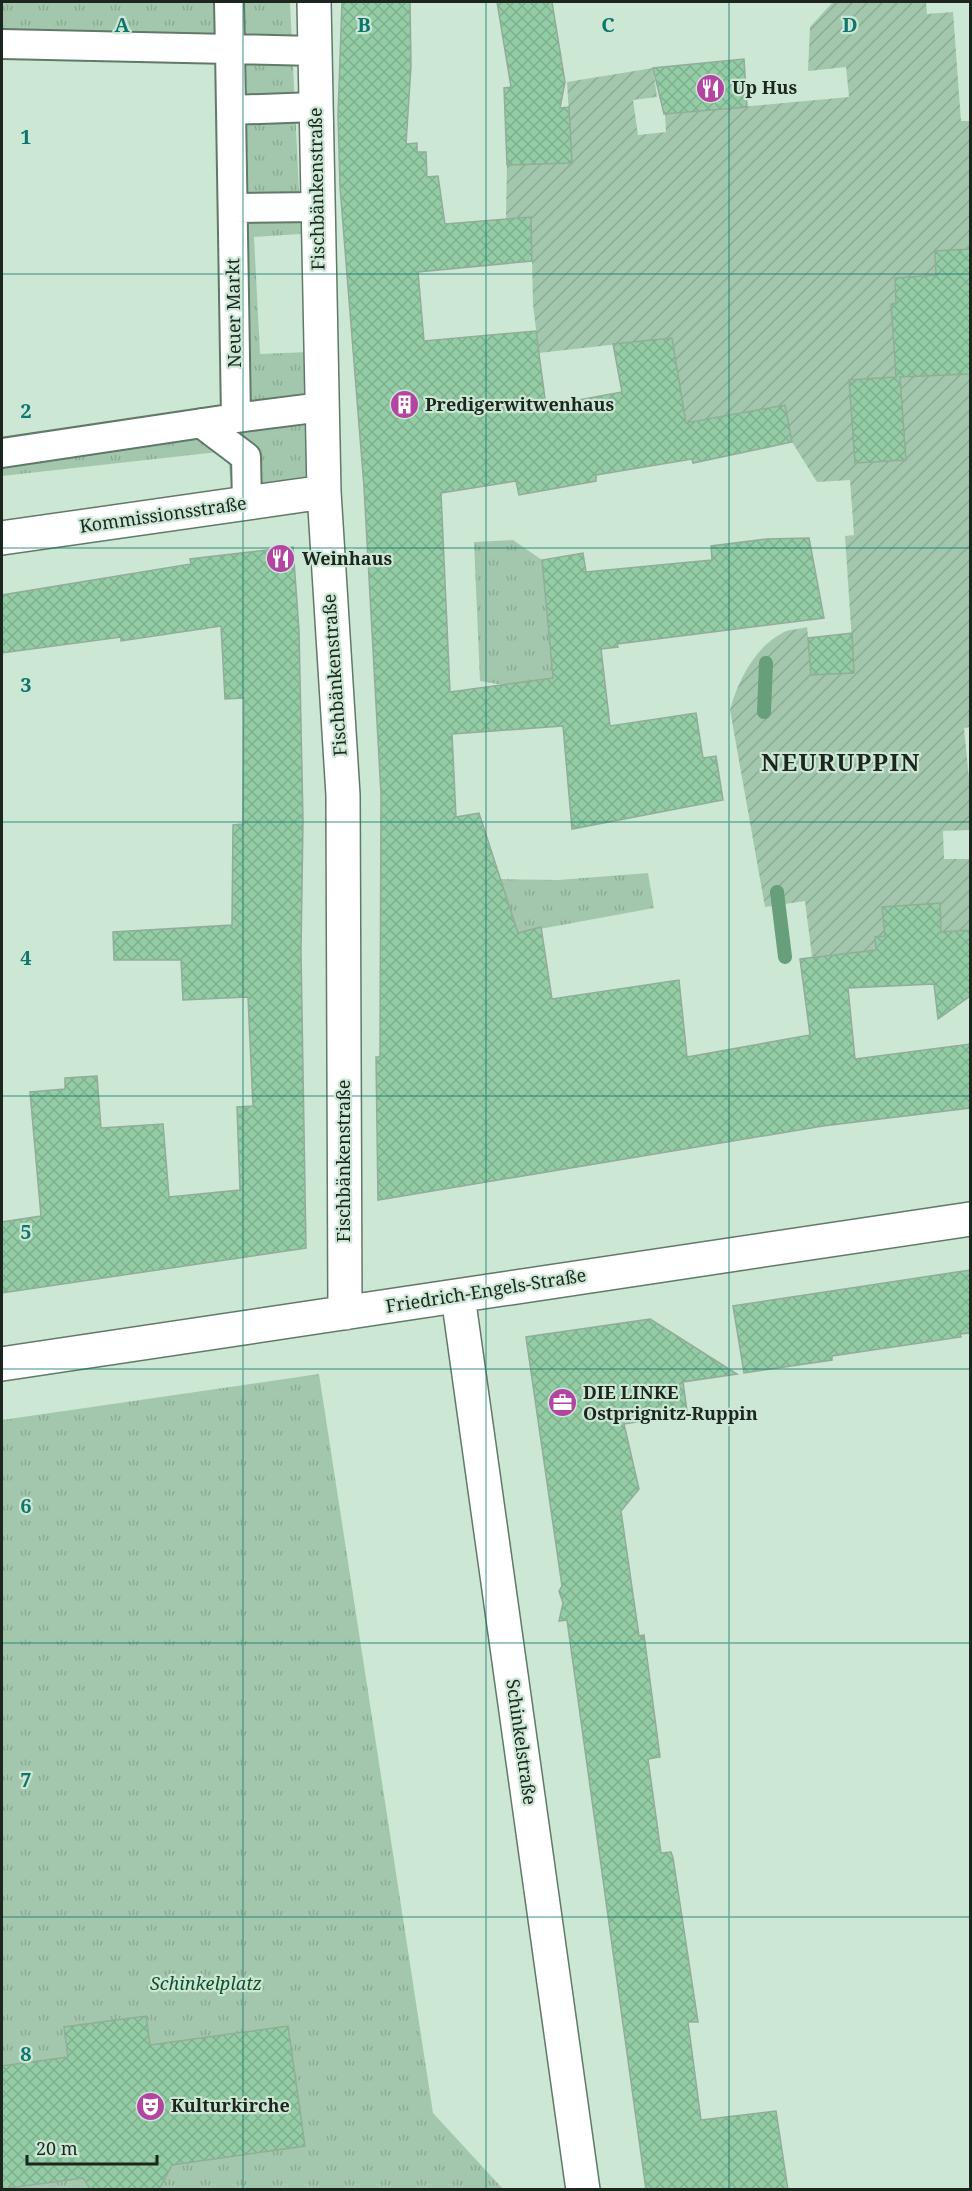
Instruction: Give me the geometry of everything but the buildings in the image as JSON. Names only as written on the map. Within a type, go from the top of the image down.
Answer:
[{"type":"street","name":"Neuer Markt","points":[[229,2],[236,418]]},
{"type":"street","name":"Fischbänkenstraße","points":[[314,2],[316,207],[324,492],[343,795],[345,1312]]},
{"type":"street","points":[[2,44],[315,51]]},
{"type":"street","points":[[231,110],[315,107]]},
{"type":"street","points":[[233,208],[316,207]]},
{"type":"street","points":[[2,453],[322,407]]},
{"type":"street","points":[[201,423],[246,457],[247,503]]},
{"type":"street","name":"Kommissionsstraße","points":[[2,538],[324,492]]},
{"type":"street","name":"Friedrich-Engels-Straße","points":[[2,1364],[970,1219]]},
{"type":"street","name":"Schinkelstraße","points":[[458,1296],[583,2190]]},
{"type":"green space","points":[[2,2],[290,2],[301,234],[254,237],[260,354],[308,352],[311,485],[233,500],[227,451],[2,476],[2,453],[236,418],[230,49],[2,44]]},
{"type":"green space","points":[[833,2],[926,2],[927,14],[953,12],[961,121],[970,121],[970,251],[968,249],[936,275],[895,278],[896,303],[891,304],[894,336],[937,375],[970,374],[970,727],[964,728],[970,789],[970,830],[943,831],[944,859],[970,859],[970,930],[941,932],[939,903],[883,907],[885,936],[875,937],[876,950],[812,957],[805,901],[765,907],[730,710],[743,676],[756,655],[774,638],[787,631],[807,627],[812,675],[854,673],[845,536],[854,535],[850,480],[817,482],[792,442],[785,405],[686,423],[672,338],[539,353],[533,305],[531,217],[506,219],[507,162],[572,162],[567,82],[653,68],[657,97],[633,100],[638,135],[666,132],[665,114],[849,97],[846,67],[808,71],[810,27]]},
{"type":"green space","points":[[513,540],[542,560],[550,652],[562,677],[503,685],[480,681],[474,542]]},
{"type":"green space","points":[[648,873],[654,908],[518,933],[499,879],[558,880]]},
{"type":"green space","name":"Schinkelplatz","points":[[319,1374],[433,2113],[503,2189],[2,2189],[2,1420]]},
{"type":"waterway","points":[[764,712],[766,663]]},
{"type":"waterway","points":[[777,892],[785,957]]},
{"type":"place","name":"Up Hus","points":[[711,88]]},
{"type":"place","name":"Predigerwitwenhaus","points":[[404,405]]},
{"type":"place","name":"Weinhaus","points":[[281,559]]},
{"type":"place","name":"DIE LINKE Ostprignitz-Ruppin","points":[[562,1403]]},
{"type":"place","name":"Kulturkirche","points":[[150,2106]]},
{"type":"district","name":"NEURUPPIN","points":[[841,763]]}]
